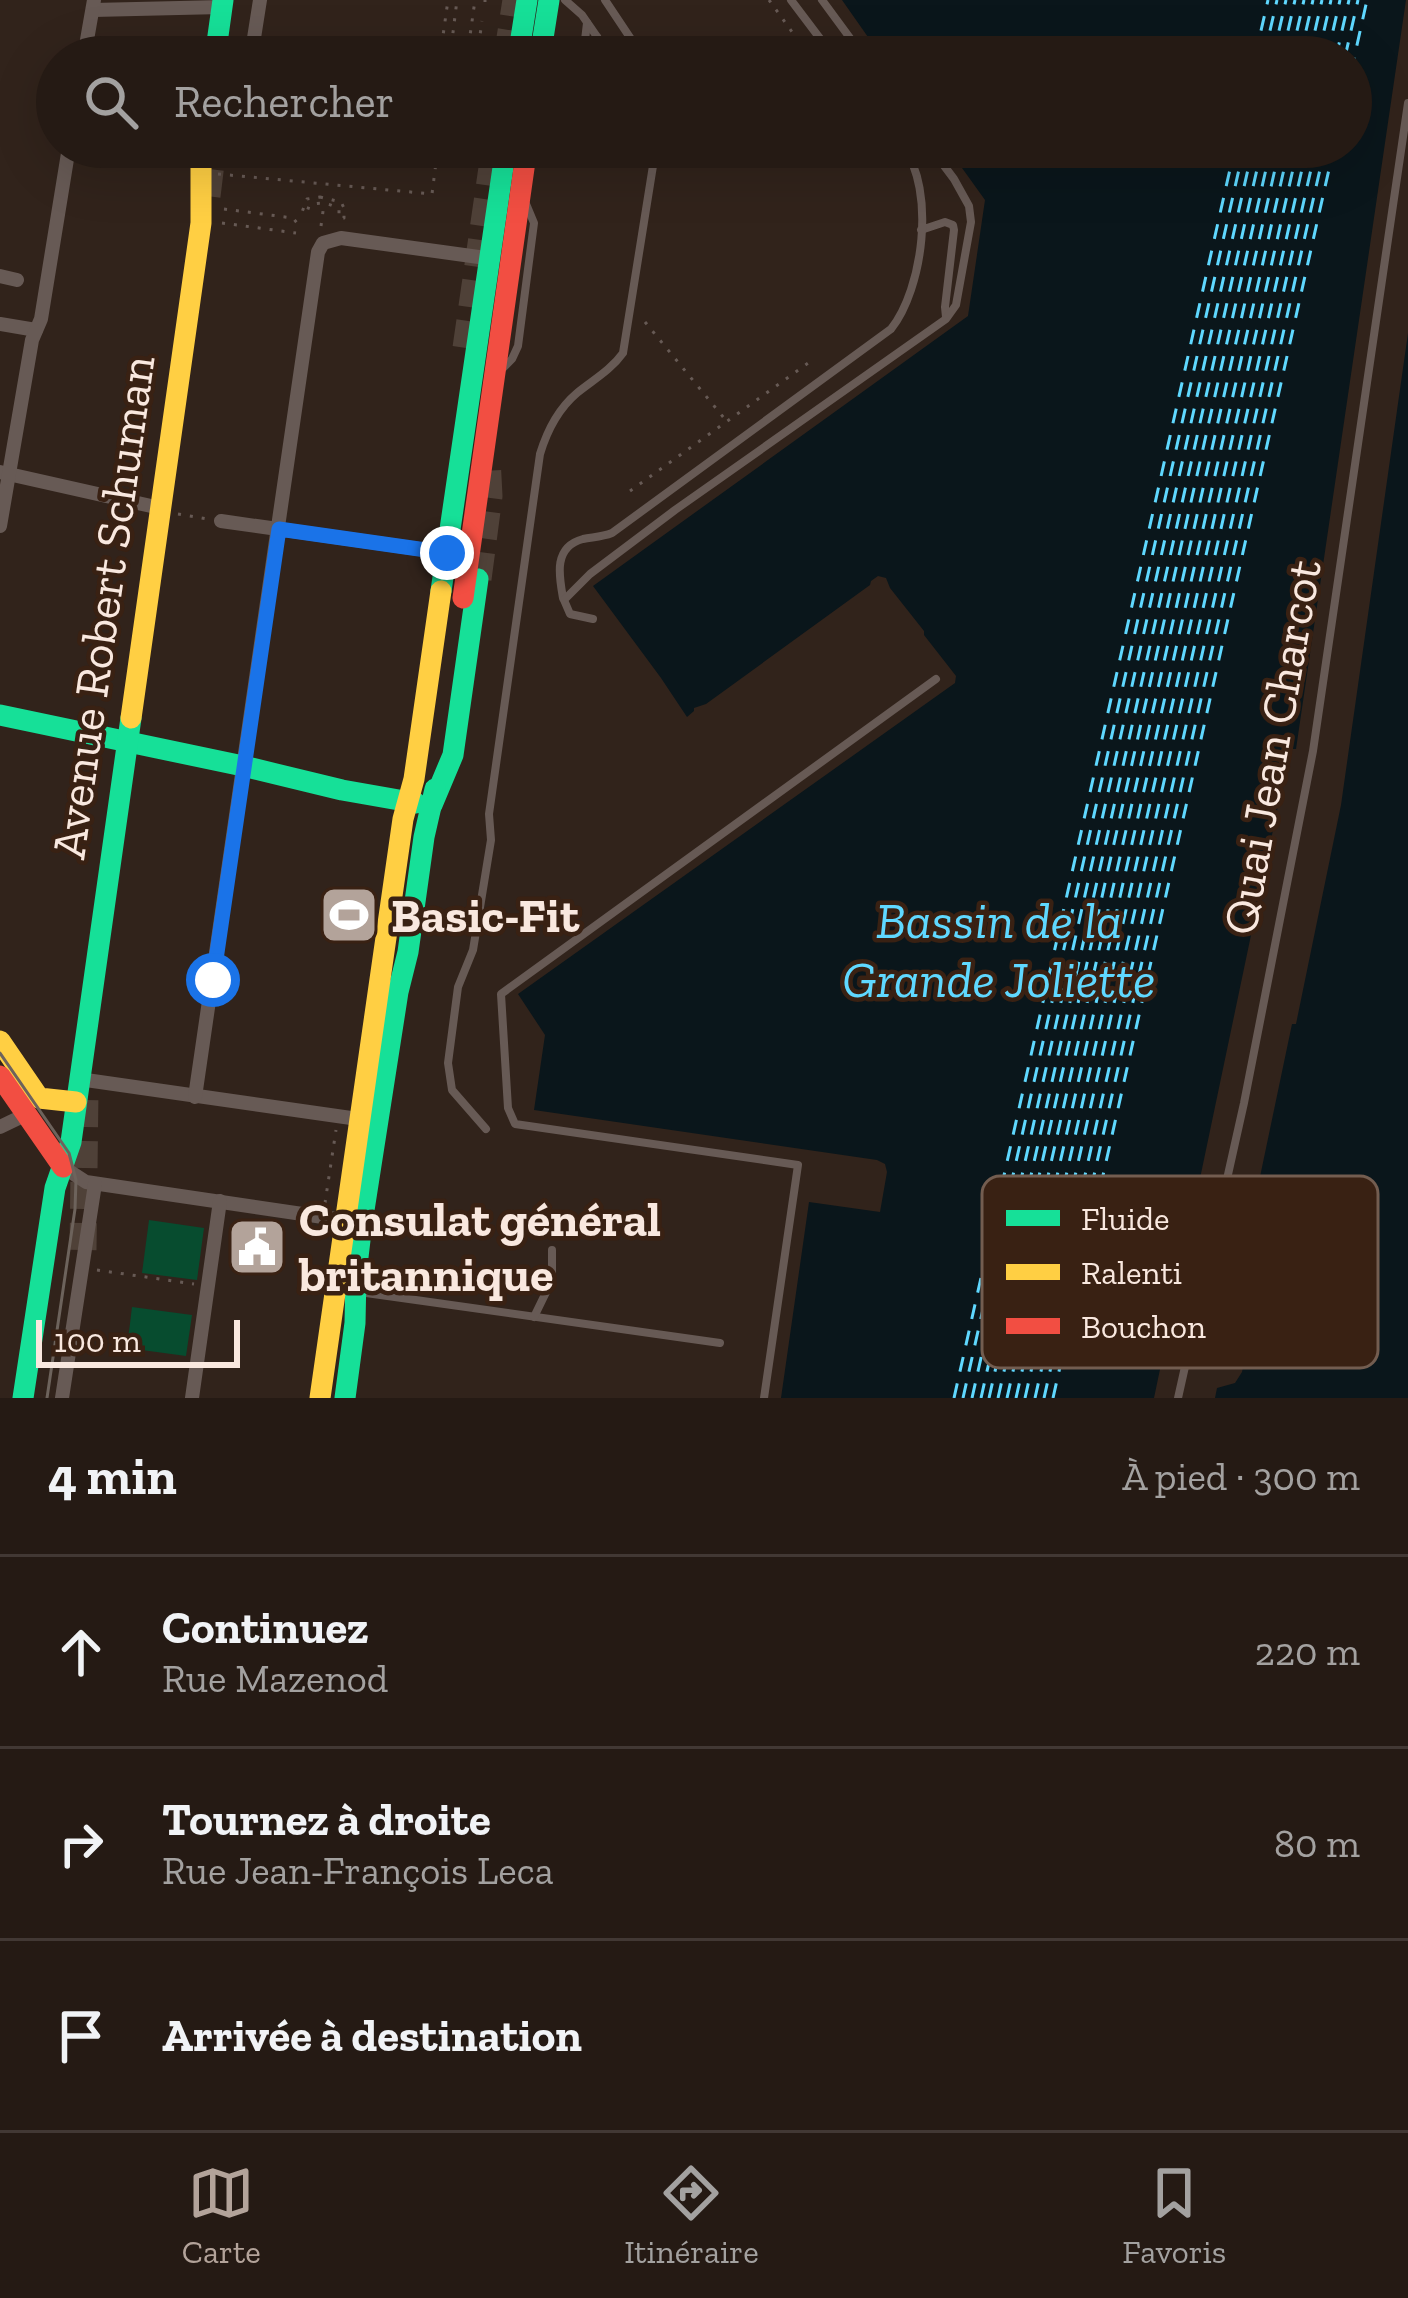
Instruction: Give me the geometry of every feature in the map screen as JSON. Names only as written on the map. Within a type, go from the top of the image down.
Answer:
[{"type":"main road","points":[[521,36],[526,0]]},
{"type":"main road","points":[[543,36],[549,0]]},
{"type":"main road","points":[[221,36],[225,2]]},
{"type":"main road","name":"Avenue Robert Schuman","points":[[23,1398],[55,1188],[70,1149],[127,742],[169,511],[201,223],[201,168]]},
{"type":"main road","points":[[320,1398],[447,553],[520,168]]},
{"type":"main road","points":[[359,1120],[385,1083],[408,952],[494,377],[500,260],[520,193],[522,168]]},
{"type":"main road","points":[[432,805],[453,754],[478,579]]},
{"type":"main road","points":[[0,715],[342,790],[432,805]]},
{"type":"main road","points":[[0,1041],[39,1098],[76,1102]]},
{"type":"main road","points":[[0,1076],[63,1167]]},
{"type":"main road","points":[[344,1398],[356,1283],[345,1218]]},
{"type":"street","points":[[254,36],[260,0]]},
{"type":"street","points":[[88,36],[94,5],[225,2]]},
{"type":"street","points":[[0,526],[5,473],[40,319],[65,168]]},
{"type":"street","points":[[195,1097],[220,981],[243,766],[317,252],[323,243],[341,238],[500,260]]},
{"type":"street","points":[[0,277],[16,280]]},
{"type":"street","points":[[0,323],[36,330]]},
{"type":"street","points":[[5,473],[169,511]]},
{"type":"street","points":[[221,521],[447,553]]},
{"type":"street","points":[[79,1078],[359,1120]]},
{"type":"street","points":[[0,1127],[27,1114]]},
{"type":"street","points":[[63,1167],[95,1184],[345,1218]]},
{"type":"street","points":[[62,1398],[95,1184]]},
{"type":"street","points":[[192,1398],[220,1201]]},
{"type":"lane","points":[[565,0],[596,36]]},
{"type":"lane","points":[[605,0],[629,36]]},
{"type":"lane","points":[[791,0],[818,36]]},
{"type":"lane","points":[[822,0],[849,36]]},
{"type":"lane","points":[[585,36],[587,23]]},
{"type":"lane","name":"Quai Jean Charcot","points":[[1228,1176],[1313,751],[1408,103]]},
{"type":"lane","points":[[486,1129],[452,1090],[448,1063],[458,987],[473,950],[491,839],[489,814],[540,454],[548,430],[571,399],[623,353],[653,168]]},
{"type":"lane","points":[[593,619],[570,614],[564,600],[559,563],[572,543],[612,533],[891,329],[904,313],[920,230],[922,196],[916,168]]},
{"type":"lane","points":[[564,600],[590,574],[675,510],[946,319],[956,305],[971,222],[969,206],[946,168]]},
{"type":"lane","points":[[494,377],[518,346],[534,223],[520,193]]},
{"type":"lane","points":[[920,230],[945,222],[954,230],[946,319]]},
{"type":"lane","points":[[764,1398],[798,1165],[514,1124],[508,1108],[501,994],[936,680]]},
{"type":"lane","points":[[535,1317],[552,1280],[552,1250]]},
{"type":"lane","points":[[334,1363],[348,1283],[535,1317],[720,1343]]},
{"type":"lane","name":"Quai Jean Charcot","points":[[1178,1398],[1185,1368]]},
{"type":"path","points":[[443,36],[448,0]]},
{"type":"path","points":[[453,36],[458,0]]},
{"type":"path","points":[[470,36],[475,0]]},
{"type":"path","points":[[769,0],[795,36]]},
{"type":"path","points":[[480,36],[482,21]]},
{"type":"path","points":[[206,173],[432,194],[435,168]]},
{"type":"path","points":[[322,226],[328,185]]},
{"type":"path","points":[[224,209],[293,218],[297,223]]},
{"type":"path","points":[[222,223],[296,233]]},
{"type":"path","points":[[646,322],[726,421]]},
{"type":"path","points":[[630,491],[815,358]]},
{"type":"path","points":[[169,511],[221,521]]},
{"type":"path","points":[[345,1218],[325,1191],[359,1120]]},
{"type":"path","points":[[95,1270],[208,1286]]},
{"type":"green space","points":[[149,1220],[204,1228],[197,1280],[142,1273]]},
{"type":"green space","points":[[132,1307],[192,1315],[186,1356],[127,1348]]},
{"type":"water","name":"Bassin de la Grande Joliette","points":[[842,0],[1406,0],[1296,749],[1290,749],[1201,1176],[982,1176],[982,1368],[1160,1368],[1154,1398],[781,1398],[809,1202],[880,1212],[885,1164],[534,1110],[545,1035],[518,994],[955,683],[956,676],[886,578],[878,576],[687,717],[593,586],[968,316],[985,200],[962,168],[1372,168],[1372,36],[867,36]]},
{"type":"water","points":[[1408,333],[1408,1398],[1215,1398],[1217,1388],[1235,1383],[1243,1368],[1378,1368],[1378,1176],[1260,1176],[1341,805]]},
{"type":"ferry route","points":[[1260,36],[1268,0]]},
{"type":"ferry route","points":[[1269,36],[1277,0]]},
{"type":"ferry route","points":[[1278,36],[1286,0]]},
{"type":"ferry route","points":[[1287,36],[1295,0]]},
{"type":"ferry route","points":[[1296,36],[1304,0]]},
{"type":"ferry route","points":[[1305,36],[1313,0]]},
{"type":"ferry route","points":[[1314,36],[1322,0]]},
{"type":"ferry route","points":[[1323,36],[1331,0]]},
{"type":"ferry route","points":[[1332,36],[1340,0]]},
{"type":"ferry route","points":[[1341,36],[1349,0]]},
{"type":"ferry route","points":[[1350,36],[1358,0]]},
{"type":"ferry route","points":[[1359,36],[1367,0]]},
{"type":"ferry route","points":[[1004,1176],[1230,168]]},
{"type":"ferry route","points":[[1013,1176],[1239,168]]},
{"type":"ferry route","points":[[1022,1176],[1248,168]]},
{"type":"ferry route","points":[[1031,1176],[1257,168]]},
{"type":"ferry route","points":[[1039,1176],[1266,168]]},
{"type":"ferry route","points":[[1048,1176],[1275,168]]},
{"type":"ferry route","points":[[1057,1176],[1284,168]]},
{"type":"ferry route","points":[[1066,1176],[1293,168]]},
{"type":"ferry route","points":[[1075,1176],[1302,168]]},
{"type":"ferry route","points":[[1085,1176],[1311,168]]},
{"type":"ferry route","points":[[1094,1176],[1320,168]]},
{"type":"ferry route","points":[[1103,1176],[1329,168]]},
{"type":"ferry route","points":[[954,1398],[982,1273]]},
{"type":"ferry route","points":[[963,1398],[982,1313]]},
{"type":"ferry route","points":[[972,1398],[982,1353]]},
{"type":"ferry route","points":[[981,1398],[988,1368]]},
{"type":"ferry route","points":[[989,1398],[996,1368]]},
{"type":"ferry route","points":[[998,1398],[1005,1368]]},
{"type":"ferry route","points":[[1007,1398],[1014,1368]]},
{"type":"ferry route","points":[[1016,1398],[1023,1368]]},
{"type":"ferry route","points":[[1025,1398],[1032,1368]]},
{"type":"ferry route","points":[[1035,1398],[1042,1368]]},
{"type":"ferry route","points":[[1044,1398],[1051,1368]]},
{"type":"ferry route","points":[[1053,1398],[1060,1368]]},
{"type":"tunnel","points":[[510,36],[516,0]]},
{"type":"tunnel","points":[[207,196],[210,168]]},
{"type":"tunnel","points":[[466,348],[492,168]]},
{"type":"tunnel","points":[[478,579],[489,496],[487,458]]},
{"type":"tunnel","points":[[83,1250],[85,1091]]},
{"type":"tram line","points":[[0,1053],[69,1153],[76,1180],[47,1398]]},
{"type":"traffic: fast","points":[[218,36],[223,0]]},
{"type":"traffic: fast","points":[[521,36],[527,0]]},
{"type":"traffic: fast","points":[[543,36],[549,0]]},
{"type":"traffic: fast","points":[[441,591],[503,168]]},
{"type":"traffic: fast","points":[[432,805],[453,755],[478,579]]},
{"type":"traffic: fast","points":[[0,715],[416,803]]},
{"type":"traffic: fast","points":[[23,1398],[55,1188],[71,1142],[131,718]]},
{"type":"traffic: fast","points":[[345,1398],[362,1223],[435,789]]},
{"type":"traffic: slow","points":[[131,718],[201,223],[201,168]]},
{"type":"traffic: slow","points":[[320,1398],[403,819],[414,779],[441,591]]},
{"type":"traffic: slow","points":[[0,1041],[39,1098],[76,1102]]},
{"type":"traffic: jam","points":[[463,598],[524,168]]},
{"type":"traffic: jam","points":[[0,1076],[63,1167]]},
{"type":"place","name":"Basic-Fit","points":[[349,915]]},
{"type":"place","name":"Consulat général britannique","points":[[257,1247]]},
{"type":"route","points":[[213,980],[279,529],[447,553]]}]
